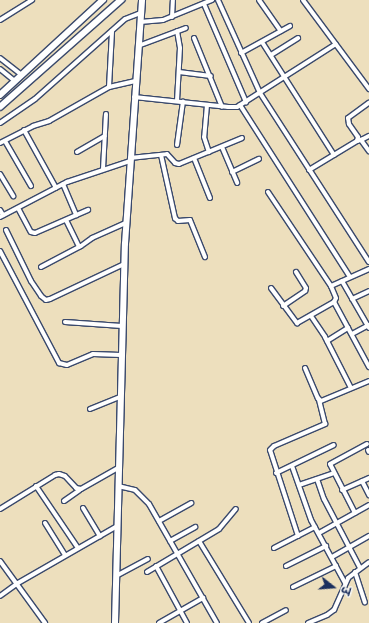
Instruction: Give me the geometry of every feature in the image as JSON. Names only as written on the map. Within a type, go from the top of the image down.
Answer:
[{"type":"main road","points":[[0,95],[103,0]]},
{"type":"main road","points":[[0,107],[120,0]]},
{"type":"main road","points":[[115,623],[124,264],[135,81],[142,0]]},
{"type":"street","points":[[0,20],[32,0]]},
{"type":"street","points":[[172,17],[173,0]]},
{"type":"street","points":[[140,22],[163,20],[212,0]]},
{"type":"street","points":[[218,0],[260,93],[369,262]]},
{"type":"street","points":[[259,0],[281,31]]},
{"type":"street","points":[[303,0],[369,90]]},
{"type":"street","points":[[205,2],[246,102]]},
{"type":"street","points":[[0,123],[35,99],[130,16],[141,13]]},
{"type":"street","points":[[241,53],[290,26]]},
{"type":"street","points":[[138,46],[186,28]]},
{"type":"street","points":[[109,87],[112,31]]},
{"type":"street","points":[[177,101],[180,44],[178,31]]},
{"type":"street","points":[[194,38],[211,76],[222,107]]},
{"type":"street","points":[[270,55],[298,38]]},
{"type":"street","points":[[262,42],[334,155]]},
{"type":"street","points":[[134,96],[233,108],[246,102],[336,44]]},
{"type":"street","points":[[0,58],[22,75]]},
{"type":"street","points":[[0,69],[15,81]]},
{"type":"street","points":[[179,72],[211,76]]},
{"type":"street","points":[[0,144],[24,130],[49,121],[109,87],[135,81]]},
{"type":"street","points":[[177,145],[183,102]]},
{"type":"street","points":[[369,103],[348,118],[359,140],[369,151]]},
{"type":"street","points":[[207,105],[204,137],[209,152]]},
{"type":"street","points":[[240,105],[350,278]]},
{"type":"street","points":[[103,169],[106,114]]},
{"type":"street","points":[[24,130],[56,188]]},
{"type":"street","points":[[77,152],[105,136]]},
{"type":"street","points":[[309,170],[359,140],[369,136]]},
{"type":"street","points":[[0,210],[2,216],[63,184],[130,159],[169,155],[176,165],[242,138]]},
{"type":"street","points":[[5,141],[31,186]]},
{"type":"street","points":[[222,147],[237,183]]},
{"type":"street","points":[[161,155],[175,218],[181,221],[190,220],[205,257]]},
{"type":"street","points":[[194,158],[210,198]]},
{"type":"street","points":[[232,172],[259,159]]},
{"type":"street","points":[[0,174],[13,196]]},
{"type":"street","points":[[63,184],[76,215]]},
{"type":"street","points":[[268,192],[331,286],[336,298],[334,302],[369,367]]},
{"type":"street","points":[[18,208],[33,232],[39,232],[88,210]]},
{"type":"street","points":[[66,220],[79,247]]},
{"type":"street","points":[[41,267],[79,247],[92,238],[126,223]]},
{"type":"street","points":[[6,230],[31,280],[41,296],[46,300],[124,264]]},
{"type":"street","points":[[0,251],[59,363],[67,365],[93,354],[121,354]]},
{"type":"street","points":[[331,286],[368,270]]},
{"type":"street","points":[[283,306],[306,290],[296,272]]},
{"type":"street","points":[[342,282],[369,326],[352,334]]},
{"type":"street","points":[[271,288],[295,322],[299,323],[334,302]]},
{"type":"street","points":[[352,299],[369,290]]},
{"type":"street","points":[[310,316],[327,341],[351,388]]},
{"type":"street","points":[[65,322],[122,326]]},
{"type":"street","points":[[327,341],[348,328]]},
{"type":"street","points":[[298,536],[269,452],[271,448],[325,424],[319,400],[305,368]]},
{"type":"street","points":[[319,400],[369,381]]},
{"type":"street","points":[[90,408],[120,397]]},
{"type":"street","points":[[355,513],[330,466],[331,462],[367,444]]},
{"type":"street","points":[[276,472],[292,466],[334,445]]},
{"type":"street","points":[[292,466],[308,513],[346,583]]},
{"type":"street","points":[[64,501],[81,489],[118,468]]},
{"type":"street","points":[[299,485],[333,473]]},
{"type":"street","points":[[0,509],[36,486],[59,474],[65,476],[76,488],[81,489]]},
{"type":"street","points":[[342,490],[369,478]]},
{"type":"street","points":[[317,479],[324,499],[338,523],[360,568]]},
{"type":"street","points":[[362,481],[369,495]]},
{"type":"street","points":[[36,486],[78,548]]},
{"type":"street","points":[[118,486],[129,488],[140,494],[149,504],[217,623]]},
{"type":"street","points":[[159,521],[190,503]]},
{"type":"street","points":[[319,533],[369,505]]},
{"type":"street","points":[[83,508],[100,536]]},
{"type":"street","points":[[147,572],[219,529],[236,509]]},
{"type":"street","points":[[45,523],[65,555]]},
{"type":"street","points":[[0,596],[18,583],[117,526]]},
{"type":"street","points":[[170,541],[195,527]]},
{"type":"street","points":[[274,548],[315,528]]},
{"type":"street","points":[[332,557],[369,536]]},
{"type":"street","points":[[199,541],[249,623]]},
{"type":"street","points":[[286,566],[326,546]]},
{"type":"street","points":[[116,576],[148,559]]},
{"type":"street","points":[[0,560],[18,583],[45,623]]},
{"type":"street","points":[[308,623],[327,615],[334,610],[346,583],[355,572],[369,562]]},
{"type":"street","points":[[156,566],[188,623]]},
{"type":"street","points":[[293,587],[336,566]]},
{"type":"street","points":[[355,572],[365,602]]},
{"type":"street","points":[[159,623],[203,598]]},
{"type":"street","points":[[262,623],[286,610]]}]
